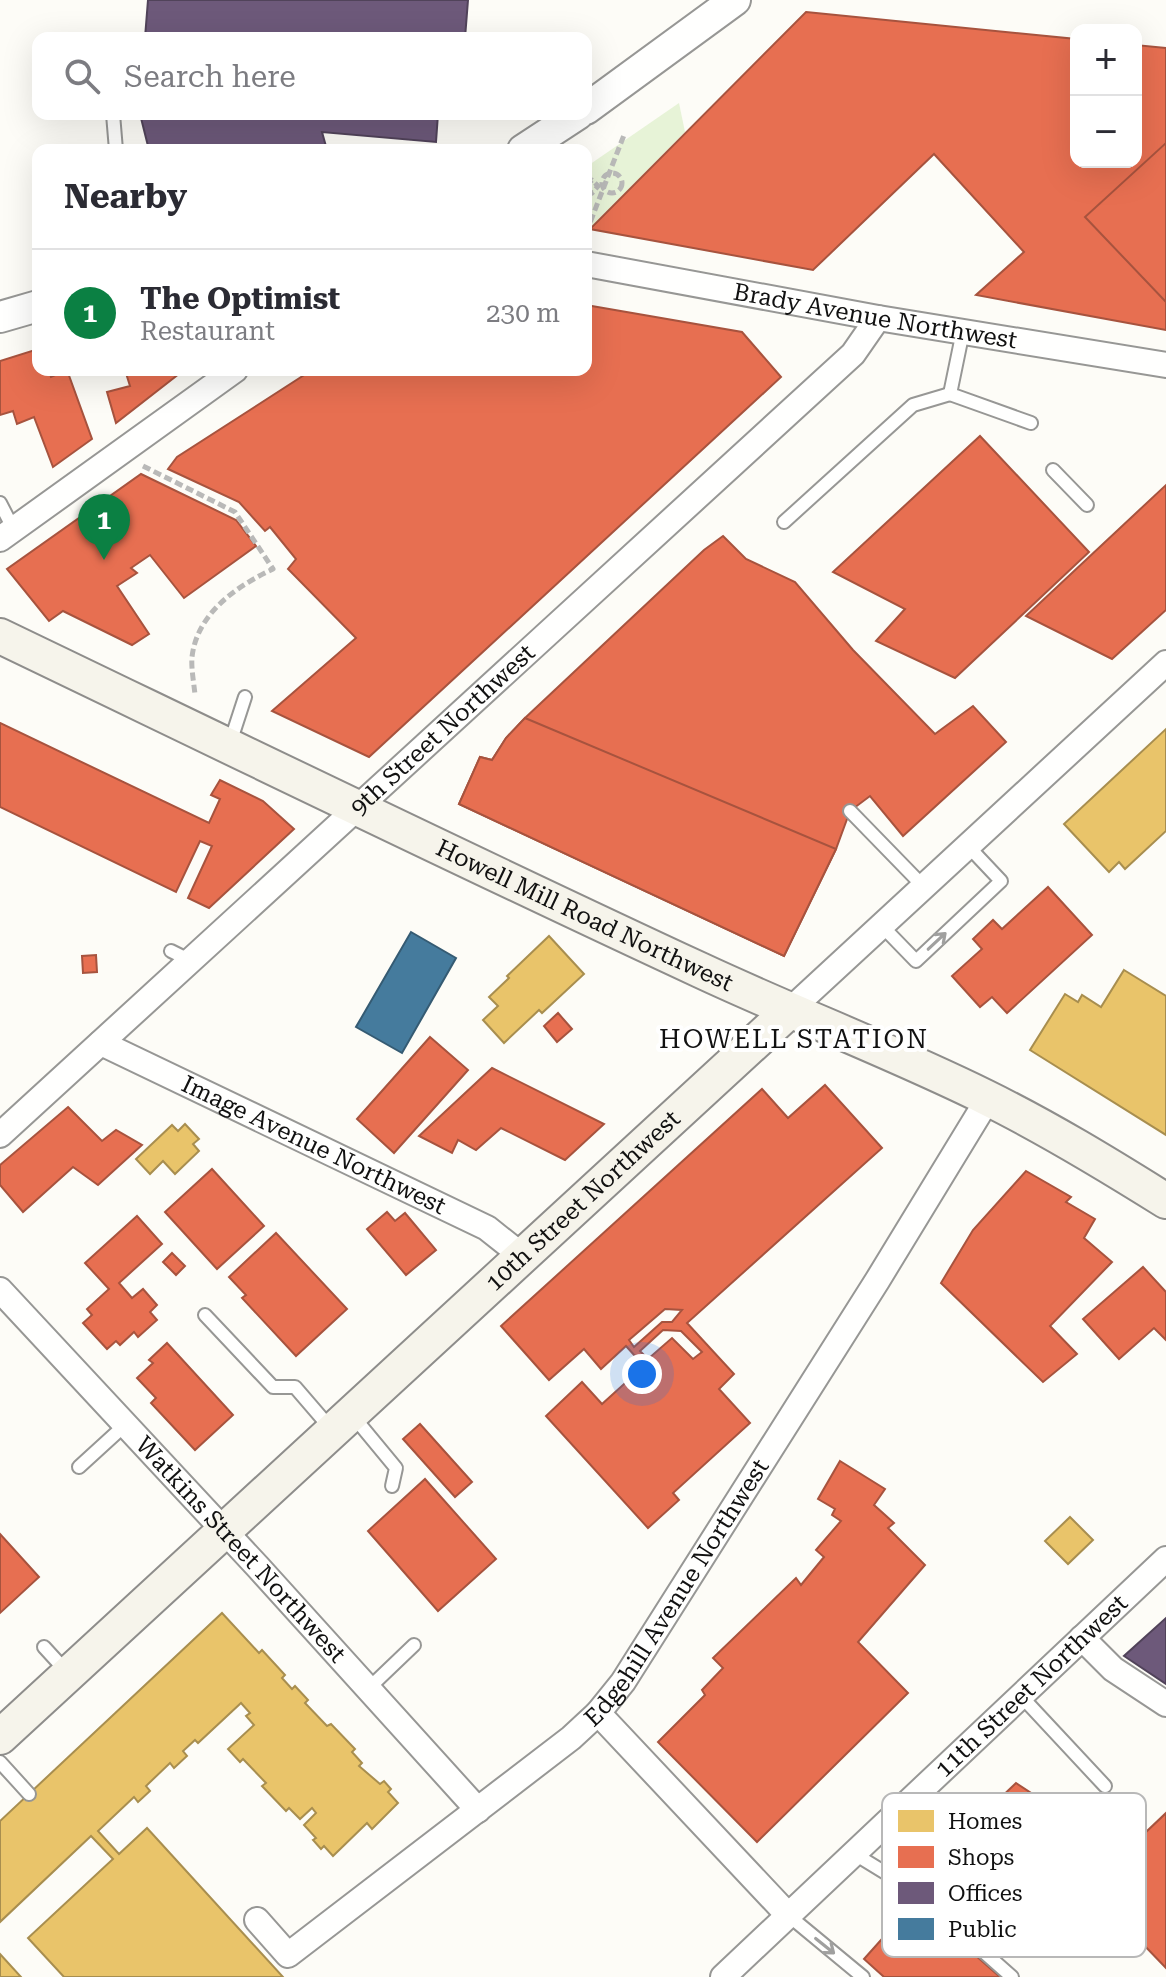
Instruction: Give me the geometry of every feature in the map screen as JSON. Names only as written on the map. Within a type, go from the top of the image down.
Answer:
[{"type":"main road","name":"Howell Mill Road Northwest","points":[[0,636],[789,1011],[988,1099],[1070,1141],[1166,1201]]},
{"type":"main road","name":"10th Street Northwest","points":[[0,1737],[789,1011]]},
{"type":"street","points":[[592,105],[735,0]]},
{"type":"street","points":[[532,144],[570,120]]},
{"type":"street","points":[[560,144],[575,120]]},
{"type":"street","name":"Brady Avenue Northwest","points":[[592,265],[878,318],[1166,365]]},
{"type":"street","points":[[0,317],[32,308]]},
{"type":"street","name":"9th Street Northwest","points":[[0,1135],[101,1043],[181,956],[358,808],[853,354],[878,318]]},
{"type":"street","points":[[7,534],[227,376]]},
{"type":"street","name":"10th Street Northwest","points":[[789,1011],[1166,663]]},
{"type":"street","name":"Image Avenue Northwest","points":[[101,1043],[487,1228],[521,1255]]},
{"type":"street","name":"Edgehill Avenue Northwest","points":[[257,1920],[288,1955],[571,1738],[598,1713],[623,1682],[877,1281],[988,1099]]},
{"type":"street","name":"Watkins Street Northwest","points":[[0,1290],[478,1810]]},
{"type":"street","name":"11th Street Northwest","points":[[917,1793],[1166,1559]]},
{"type":"street","points":[[1082,1638],[1113,1669],[1166,1704]]},
{"type":"street","points":[[598,1713],[788,1915]]},
{"type":"street","name":"11th Street Northwest","points":[[723,1977],[882,1826]]},
{"type":"lane","points":[[114,120],[116,144]]},
{"type":"lane","points":[[950,394],[963,331]]},
{"type":"lane","points":[[784,522],[913,405],[950,394],[1031,423]]},
{"type":"lane","points":[[1053,470],[1087,505]]},
{"type":"lane","points":[[0,503],[7,534]]},
{"type":"lane","points":[[230,746],[245,697]]},
{"type":"lane","points":[[850,811],[924,887]]},
{"type":"lane","points":[[882,926],[916,961],[1001,881],[968,846]]},
{"type":"lane","points":[[205,1315],[273,1387],[295,1387],[396,1468],[392,1486]]},
{"type":"lane","points":[[79,1467],[125,1425]]},
{"type":"lane","points":[[368,1689],[414,1645]]},
{"type":"lane","points":[[44,1647],[68,1673]]},
{"type":"lane","points":[[1021,1696],[1105,1786]]},
{"type":"lane","points":[[0,1762],[29,1794]]},
{"type":"lane","points":[[853,1853],[882,1871]]},
{"type":"lane","points":[[788,1915],[863,1977]]},
{"type":"lane","points":[[989,1957],[1012,1977]]},
{"type":"path","points":[[592,214],[624,135]]},
{"type":"path","points":[[592,180],[612,193],[616,192],[622,184],[618,175],[609,174]]},
{"type":"path","points":[[141,465],[235,512],[273,569],[245,582],[226,596],[197,636],[192,659],[195,695]]},
{"type":"green space","points":[[679,103],[685,132],[592,226],[592,163]]},
{"type":"building: Homes","points":[[1166,729],[1166,831],[1125,869],[1119,862],[1109,872],[1064,824]]},
{"type":"building: Homes","points":[[549,936],[584,974],[504,1043],[483,1020],[498,1006],[489,997]]},
{"type":"building: Homes","points":[[1124,970],[1166,996],[1166,1135],[1030,1050],[1065,994],[1078,1002],[1082,995],[1101,1007]]},
{"type":"building: Homes","points":[[185,1124],[199,1139],[193,1144],[199,1151],[175,1174],[163,1161],[150,1174],[136,1159],[172,1125],[178,1131]]},
{"type":"building: Homes","points":[[1070,1517],[1093,1540],[1068,1564],[1045,1541]]},
{"type":"building: Homes","points":[[222,1613],[259,1653],[262,1650],[285,1675],[282,1678],[292,1689],[295,1686],[308,1700],[305,1703],[327,1726],[331,1724],[355,1749],[352,1752],[362,1763],[359,1766],[380,1784],[384,1781],[391,1789],[388,1792],[398,1803],[372,1829],[367,1823],[333,1856],[324,1846],[321,1849],[304,1825],[316,1813],[312,1808],[300,1819],[289,1808],[286,1811],[262,1786],[266,1783],[243,1759],[240,1762],[228,1749],[254,1725],[246,1716],[250,1713],[241,1703],[198,1743],[195,1740],[183,1751],[187,1756],[174,1768],[170,1763],[146,1786],[150,1791],[138,1802],[134,1797],[98,1831],[119,1854],[147,1828],[283,1977],[64,1977],[28,1938],[113,1859],[91,1836],[0,1922],[0,1821]]},
{"type":"building: Homes","points":[[0,1954],[21,1977],[0,1977]]},
{"type":"building: Shops","points":[[806,12],[1070,38],[1070,168],[1142,168],[1142,46],[1166,48],[1166,330],[976,295],[1024,252],[934,154],[813,270],[592,229]]},
{"type":"building: Shops","points":[[1166,143],[1166,302],[1085,217]]},
{"type":"building: Shops","points":[[592,306],[742,332],[781,377],[369,757],[272,711],[356,638],[288,569],[296,559],[270,527],[265,531],[239,502],[168,469],[177,457],[303,376],[592,376]]},
{"type":"building: Shops","points":[[32,351],[32,376],[69,376],[92,439],[53,467],[34,417],[17,424],[13,411],[0,415],[0,361]]},
{"type":"building: Shops","points":[[127,376],[176,376],[116,423],[107,392],[130,386]]},
{"type":"building: Shops","points":[[980,436],[1089,552],[955,678],[876,641],[905,609],[833,572]]},
{"type":"building: Shops","points":[[141,474],[236,520],[256,546],[184,598],[150,555],[131,568],[137,573],[117,586],[149,634],[132,645],[63,611],[49,621],[7,569]]},
{"type":"building: Shops","points":[[1166,485],[1166,610],[1112,659],[1026,616]]},
{"type":"building: Shops","points":[[723,536],[746,559],[795,582],[853,650],[935,734],[973,706],[1006,742],[903,836],[870,796],[850,811],[836,849],[784,956],[459,804],[480,757],[492,760],[506,738],[525,718],[704,550]]},
{"type":"building: Shops","points":[[525,718],[836,849],[784,956],[459,804],[480,757],[492,760],[506,738]]},
{"type":"building: Shops","points":[[0,723],[209,823],[220,799],[211,795],[220,780],[263,801],[294,829],[209,908],[188,898],[212,846],[200,841],[176,892],[0,807]]},
{"type":"building: Shops","points":[[1048,887],[1092,935],[1007,1013],[992,997],[980,1007],[952,976],[982,949],[973,939],[993,920],[1002,929]]},
{"type":"building: Shops","points":[[96,955],[97,972],[83,973],[82,956]]},
{"type":"building: Shops","points":[[558,1013],[572,1029],[557,1042],[544,1026]]},
{"type":"building: Shops","points":[[430,1037],[468,1070],[394,1153],[357,1119]]},
{"type":"building: Shops","points":[[492,1068],[604,1124],[565,1160],[501,1128],[476,1150],[458,1140],[452,1153],[419,1136]]},
{"type":"building: Shops","points":[[825,1085],[882,1148],[687,1323],[734,1374],[719,1389],[750,1423],[673,1493],[679,1500],[648,1528],[546,1416],[582,1382],[602,1404],[644,1366],[626,1346],[601,1369],[584,1349],[549,1380],[501,1326],[762,1089],[788,1118]],"holes":[[[665,1309],[682,1310],[672,1322],[662,1322],[634,1347],[629,1340]],[[663,1330],[681,1331],[702,1352],[693,1359],[672,1338],[648,1359],[640,1351]]]},
{"type":"building: Shops","points":[[68,1107],[102,1141],[116,1130],[142,1145],[98,1185],[73,1167],[23,1212],[0,1185],[0,1165]]},
{"type":"building: Shops","points":[[212,1169],[264,1226],[217,1269],[165,1212]]},
{"type":"building: Shops","points":[[1026,1171],[1071,1197],[1066,1202],[1095,1219],[1084,1238],[1112,1262],[1050,1326],[1077,1354],[1043,1382],[941,1283],[973,1230]]},
{"type":"building: Shops","points":[[387,1212],[395,1221],[405,1213],[436,1250],[406,1275],[367,1229]]},
{"type":"building: Shops","points":[[137,1216],[162,1244],[119,1283],[132,1298],[143,1289],[157,1305],[150,1312],[157,1320],[138,1337],[134,1332],[120,1345],[116,1341],[107,1349],[83,1323],[92,1315],[87,1309],[109,1289],[85,1263]]},
{"type":"building: Shops","points":[[276,1233],[347,1309],[296,1356],[242,1298],[246,1295],[229,1277]]},
{"type":"building: Shops","points":[[172,1253],[185,1266],[176,1275],[163,1262]]},
{"type":"building: Shops","points":[[1143,1267],[1166,1292],[1166,1340],[1154,1328],[1119,1359],[1083,1319]]},
{"type":"building: Shops","points":[[167,1343],[233,1415],[195,1450],[151,1403],[156,1398],[137,1378],[153,1363],[149,1360]]},
{"type":"building: Shops","points":[[420,1424],[472,1482],[455,1497],[403,1439]]},
{"type":"building: Shops","points":[[840,1461],[885,1489],[874,1505],[894,1523],[888,1528],[925,1565],[858,1642],[908,1693],[757,1842],[658,1742],[705,1695],[702,1690],[723,1668],[713,1658],[796,1578],[801,1585],[824,1557],[816,1550],[841,1521],[832,1515],[835,1509],[818,1499]]},
{"type":"building: Shops","points":[[425,1479],[496,1559],[438,1611],[368,1531]]},
{"type":"building: Shops","points":[[0,1534],[39,1577],[0,1613]]},
{"type":"building: Shops","points":[[1016,1783],[1031,1793],[1005,1793]]},
{"type":"building: Shops","points":[[1166,1813],[1166,1968],[1146,1947],[1146,1832]]},
{"type":"building: Shops","points":[[882,1939],[882,1957],[977,1957],[1000,1977],[884,1977],[864,1959]]},
{"type":"building: Offices","points":[[148,0],[468,0],[465,32],[145,32]]},
{"type":"building: Offices","points":[[142,120],[438,120],[436,142],[322,132],[325,144],[148,144]]},
{"type":"building: Offices","points":[[1166,1618],[1166,1684],[1124,1656]]},
{"type":"building: Public","points":[[411,932],[456,958],[402,1053],[356,1027]]},
{"type":"place","name":"The Optimist","points":[[104,560]]},
{"type":"district","name":"HOWELL STATION","points":[[794,1039]]}]
